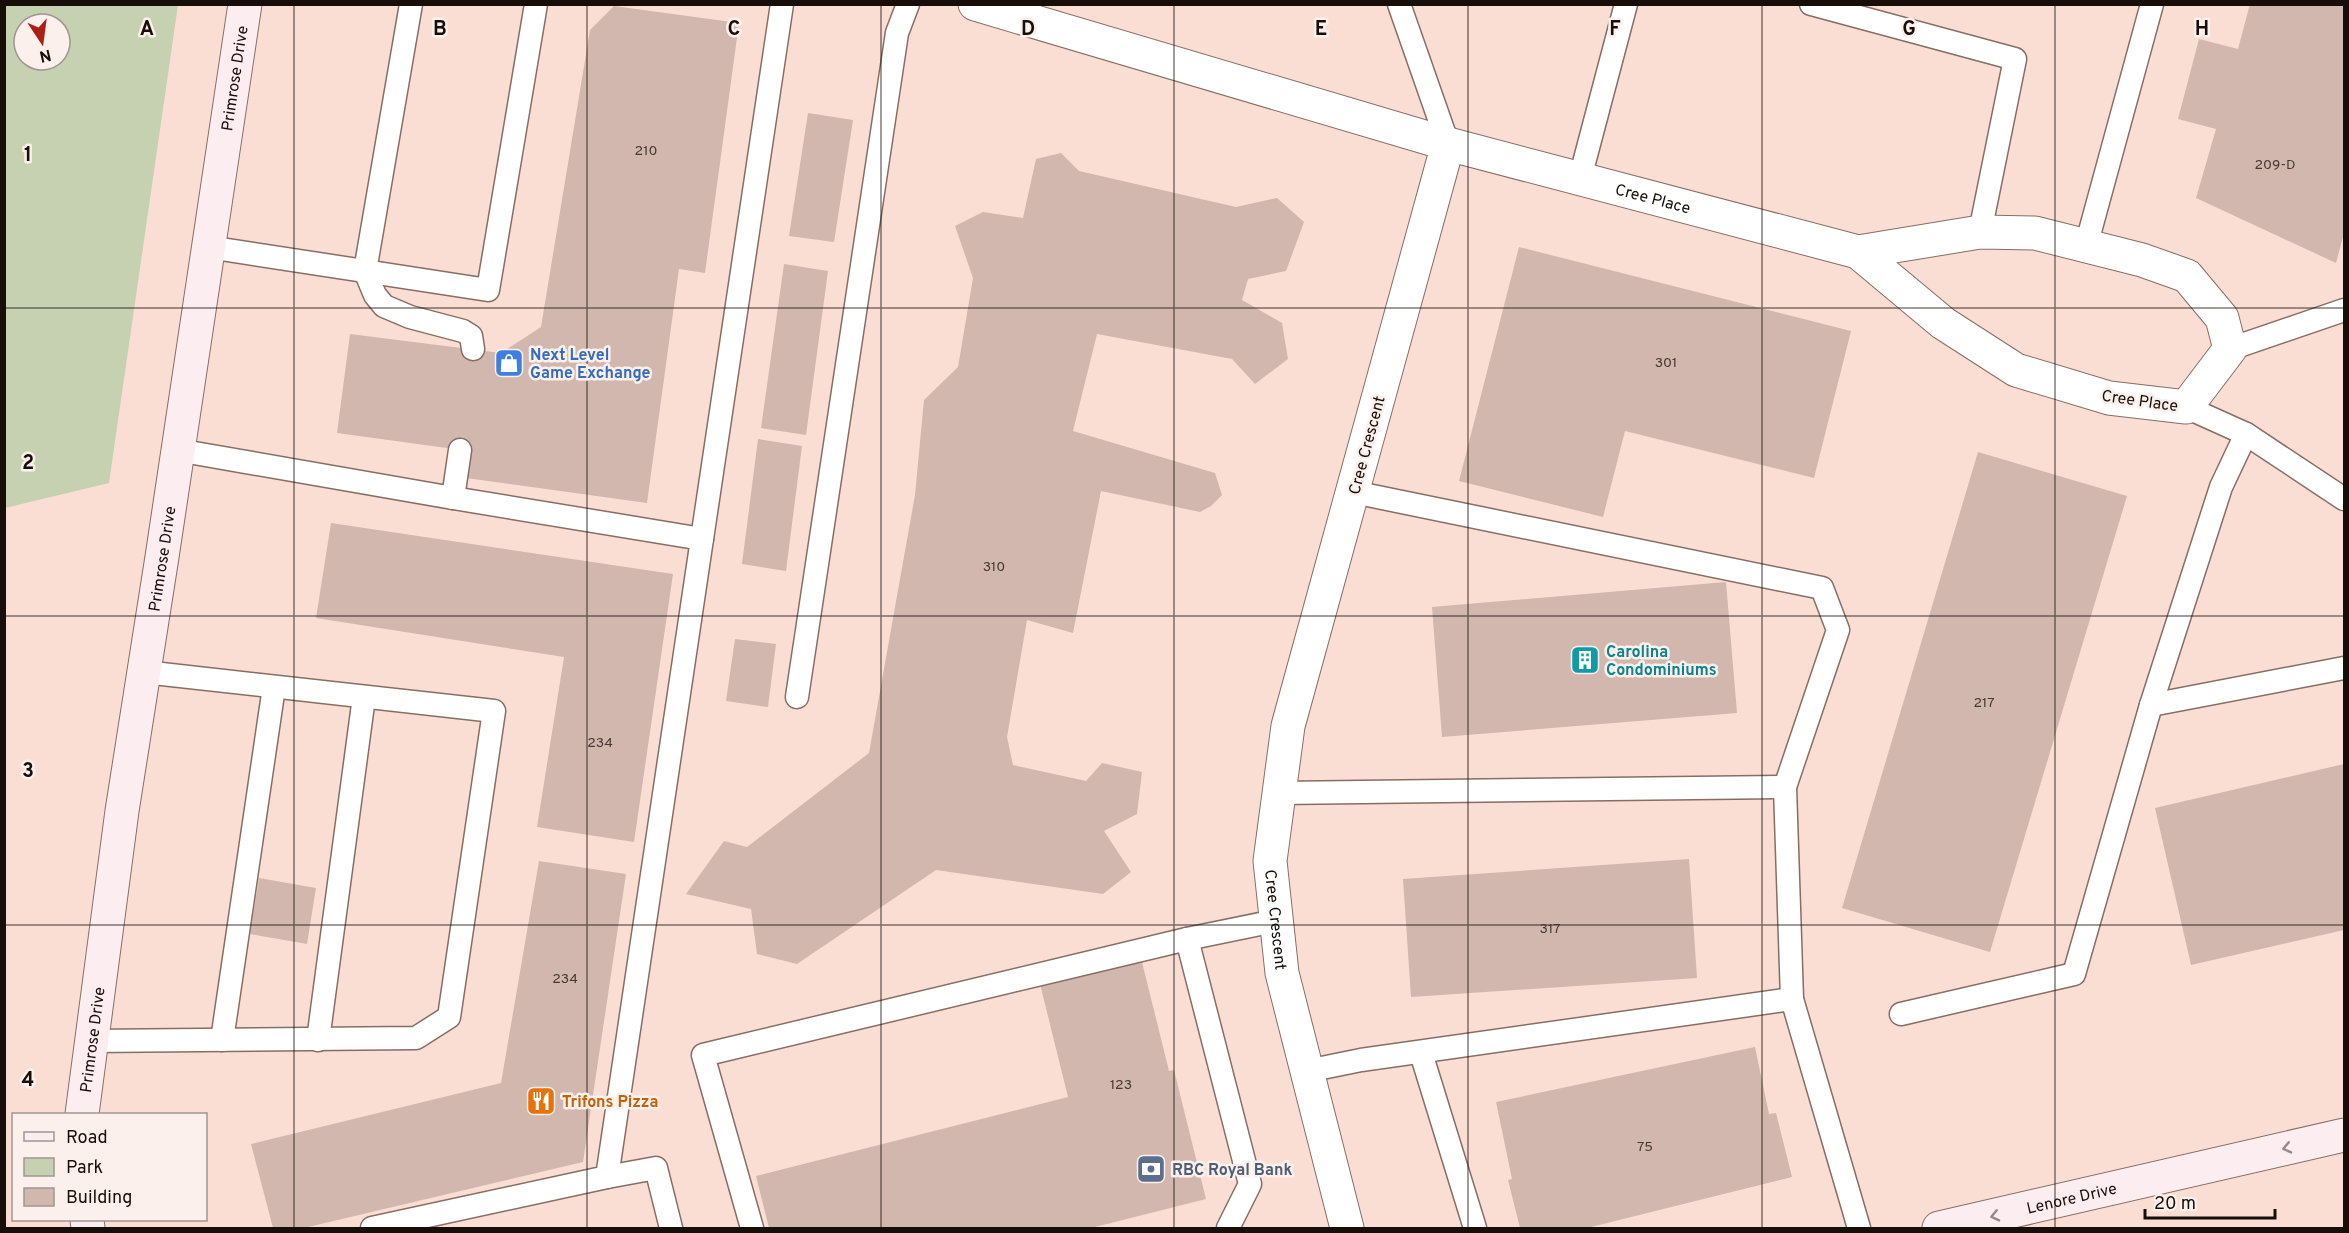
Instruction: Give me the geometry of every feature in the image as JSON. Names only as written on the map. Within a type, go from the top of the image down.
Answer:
[{"type":"street","name":"Primrose Drive","points":[[82,1113],[122,811],[245,4]]},
{"type":"street","points":[[975,4],[1448,144]]},
{"type":"street","name":"Cree Place","points":[[1448,144],[1858,252],[1980,232],[2035,233],[2142,260],[2187,276],[2222,318],[2230,349],[2186,407],[2109,399],[2016,370],[1943,323],[1858,252]]},
{"type":"street","name":"Cree Crescent","points":[[1347,1228],[1282,973],[1270,861],[1288,726],[1448,144]]},
{"type":"street","name":"Lenore Drive","points":[[1939,1228],[2344,1135]]},
{"type":"lane","points":[[411,4],[365,271],[375,295],[384,306],[410,317],[463,331],[471,336],[473,349]]},
{"type":"lane","points":[[208,247],[488,290],[536,4]]},
{"type":"lane","points":[[607,1177],[782,4]]},
{"type":"lane","points":[[797,697],[897,33],[908,4]]},
{"type":"lane","points":[[1399,4],[1448,144]]},
{"type":"lane","points":[[1580,178],[1626,4]]},
{"type":"lane","points":[[1810,4],[2015,59],[1980,232]]},
{"type":"lane","points":[[2086,246],[2152,4]]},
{"type":"lane","points":[[2230,349],[2344,310]]},
{"type":"lane","points":[[2186,407],[2246,434],[2344,499]]},
{"type":"lane","points":[[1901,1014],[2074,974],[2151,705],[2221,487],[2246,434]]},
{"type":"lane","points":[[177,450],[702,539]]},
{"type":"lane","points":[[453,498],[459,450]]},
{"type":"lane","points":[[1353,492],[1822,588],[1838,630],[1785,787],[1792,999],[1859,1228]]},
{"type":"lane","points":[[2151,705],[2344,668]]},
{"type":"lane","points":[[91,1041],[416,1038],[449,1017],[494,711],[144,672]]},
{"type":"lane","points":[[222,1040],[274,687]]},
{"type":"lane","points":[[318,1040],[364,697]]},
{"type":"lane","points":[[1279,793],[1785,787]]},
{"type":"lane","points":[[752,1228],[703,1055],[1187,939],[1275,921]]},
{"type":"lane","points":[[1187,939],[1250,1185],[1228,1228]]},
{"type":"lane","points":[[1307,1071],[1361,1060],[1792,999]]},
{"type":"lane","points":[[1421,1053],[1475,1228]]},
{"type":"lane","points":[[372,1228],[656,1168],[671,1228]]},
{"type":"green space","points":[[4,5],[178,5],[109,483],[5,508]]},
{"type":"building","points":[[2250,4],[2344,4],[2344,233],[2336,263],[2196,198],[2216,129],[2178,119],[2199,39],[2238,49]]},
{"type":"building","points":[[614,6],[739,23],[705,273],[679,269],[647,503],[466,478],[469,451],[337,433],[350,334],[501,353],[541,327],[590,30]]},
{"type":"building","points":[[808,113],[853,120],[834,242],[789,236]]},
{"type":"building","points":[[1061,153],[1079,171],[1236,207],[1277,198],[1304,222],[1286,271],[1248,279],[1242,300],[1282,323],[1288,359],[1255,384],[1232,359],[1097,334],[1073,431],[1215,473],[1222,495],[1211,506],[1200,512],[1101,491],[1073,633],[1027,620],[1007,737],[1013,765],[1086,781],[1102,763],[1142,772],[1137,814],[1104,831],[1131,872],[1103,894],[936,870],[797,964],[757,954],[751,909],[686,894],[724,841],[747,847],[869,753],[915,495],[924,400],[958,367],[973,278],[955,226],[983,212],[1023,218],[1036,159]]},
{"type":"building","points":[[1519,247],[1851,331],[1814,478],[1625,431],[1603,517],[1459,481]]},
{"type":"building","points":[[784,264],[828,271],[806,435],[761,428]]},
{"type":"building","points":[[758,439],[802,446],[786,571],[742,564]]},
{"type":"building","points":[[1978,452],[2127,496],[1990,952],[1842,908]]},
{"type":"building","points":[[331,523],[673,574],[634,842],[537,827],[564,657],[316,618]]},
{"type":"building","name":"Carolina Condominiums","points":[[1726,582],[1737,713],[1442,737],[1432,607]]},
{"type":"building","points":[[735,639],[776,644],[768,707],[726,701]]},
{"type":"building","points":[[2344,764],[2344,930],[2191,965],[2155,808]]},
{"type":"building","points":[[1689,859],[1697,978],[1411,997],[1403,879]]},
{"type":"building","points":[[539,861],[626,874],[583,1162],[304,1228],[273,1228],[251,1144],[501,1083]]},
{"type":"building","points":[[259,878],[316,888],[307,944],[250,934]]},
{"type":"building","points":[[1141,958],[1169,1071],[1174,1070],[1206,1199],[1091,1228],[769,1228],[756,1176],[1068,1097],[1040,984]]},
{"type":"building","points":[[1755,1047],[1769,1114],[1776,1113],[1792,1177],[1587,1228],[1520,1228],[1508,1180],[1512,1179],[1496,1102]]},
{"type":"place","name":"Next Level Game Exchange","points":[[509,363]]},
{"type":"place","name":"Carolina Condominiums","points":[[1585,660]]},
{"type":"place","name":"Trifons Pizza","points":[[541,1101]]},
{"type":"place","name":"RBC Royal Bank","points":[[1151,1169]]}]
